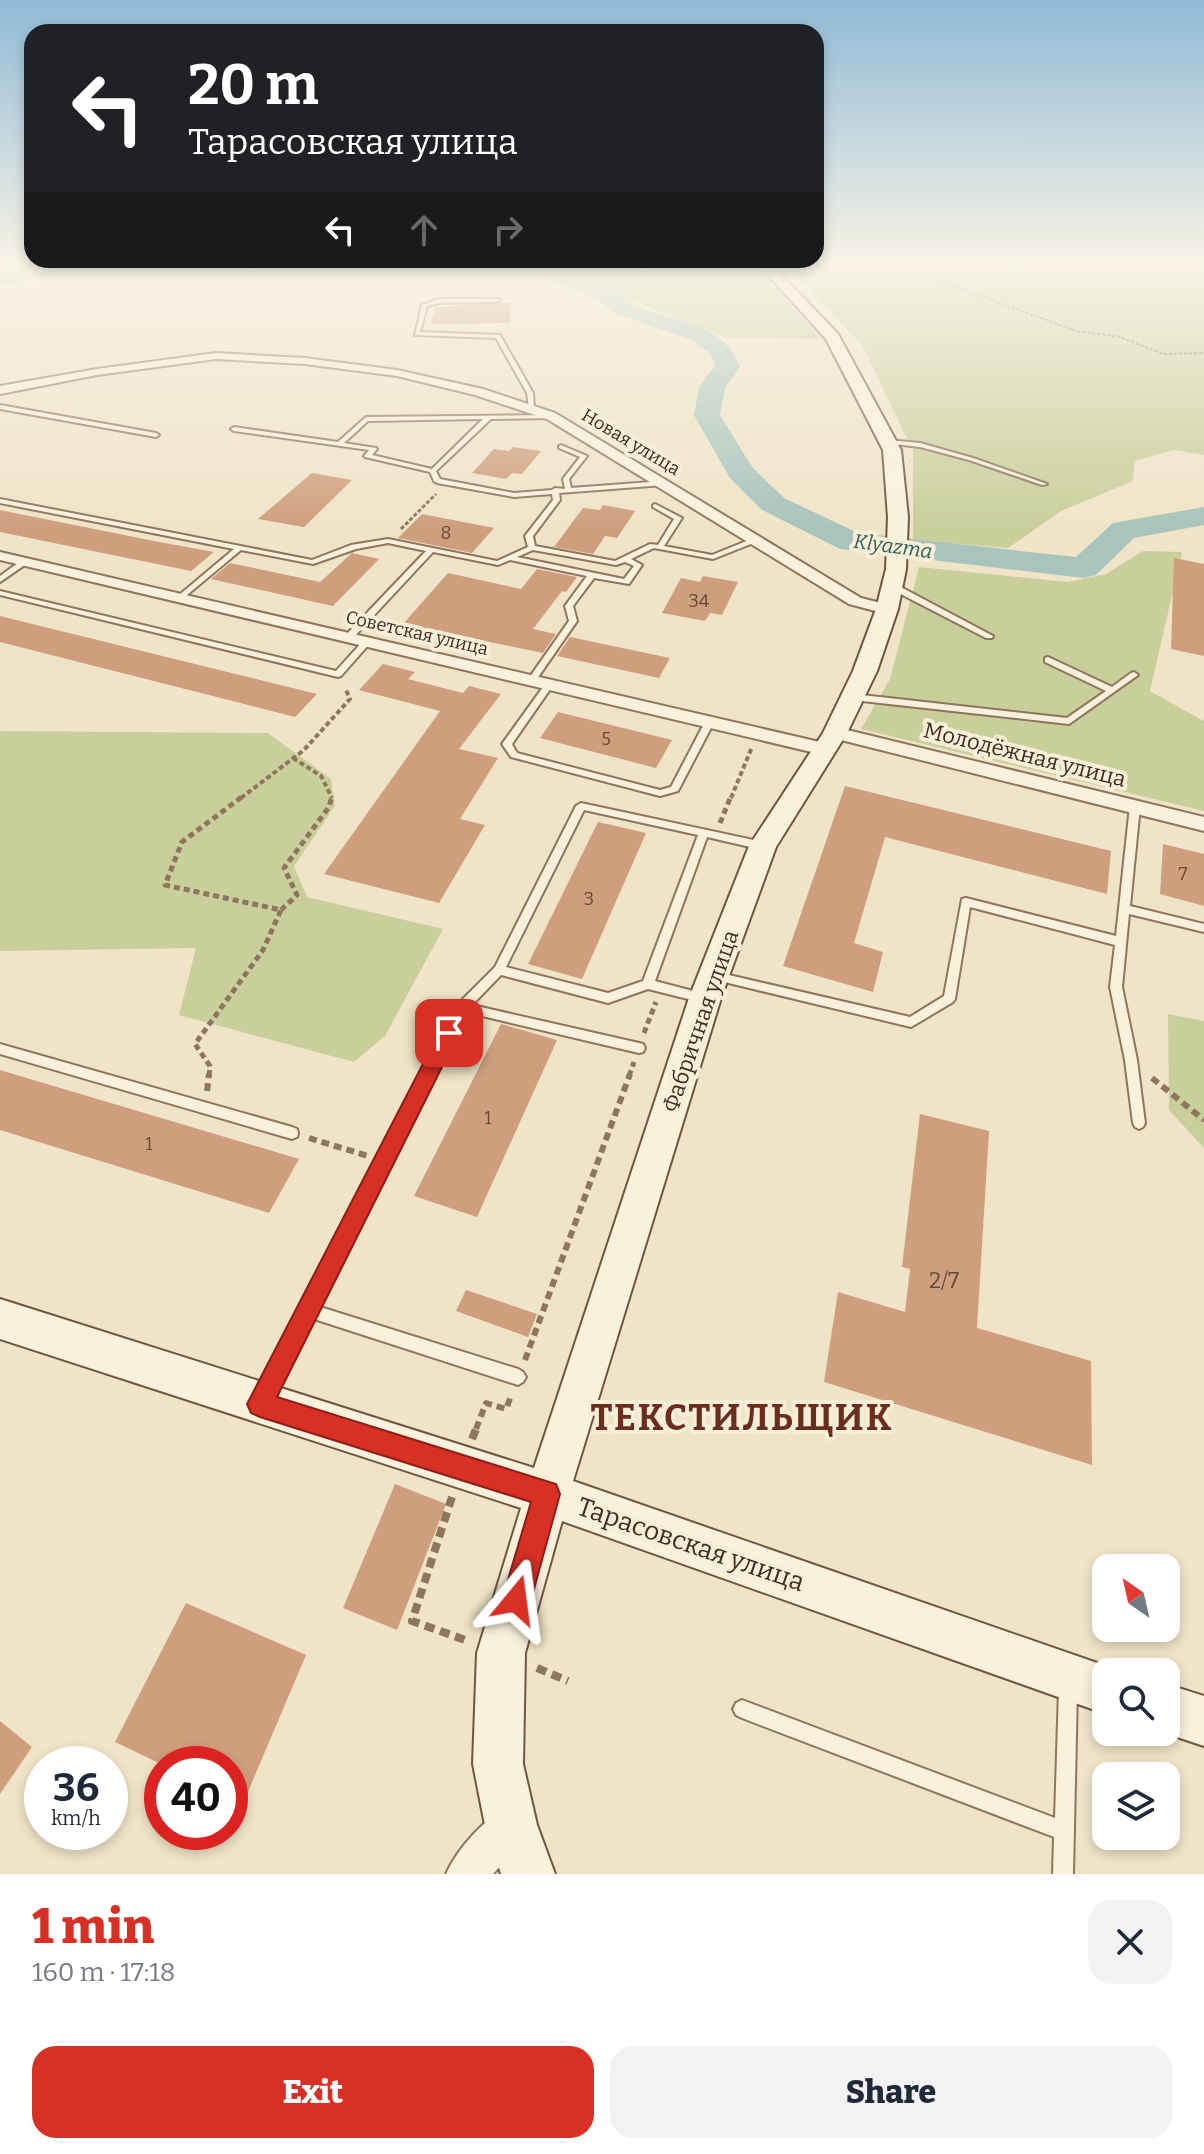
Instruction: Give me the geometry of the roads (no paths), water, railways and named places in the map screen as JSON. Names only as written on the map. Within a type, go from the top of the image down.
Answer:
[{"type":"street","name":"Фабричная улица","points":[[528,1874],[511,1825],[498,1764],[501,1653],[547,1494],[709,987],[763,846],[830,741],[865,671],[892,588],[898,517],[892,450],[841,353]]},
{"type":"street","name":"Новая улица","points":[[0,390],[216,356],[248,356],[397,373],[532,408],[551,416],[855,601],[892,588]]},
{"type":"street","name":"Советская улица","points":[[0,556],[758,733],[830,741]]},
{"type":"street","name":"Молодёжная улица","points":[[830,741],[1135,806],[1204,824]]},
{"type":"street","name":"Тарасовская улица","points":[[0,1319],[547,1494],[1087,1682]]},
{"type":"street","points":[[1180,1713],[1204,1721]]},
{"type":"street","points":[[466,1874],[511,1825]]},
{"type":"lane","points":[[508,353],[530,393],[532,408]]},
{"type":"lane","points":[[0,407],[156,435]]},
{"type":"lane","points":[[339,444],[366,419],[551,416]]},
{"type":"lane","points":[[433,471],[489,417]]},
{"type":"lane","points":[[234,429],[374,449],[367,456],[433,471]]},
{"type":"lane","points":[[887,442],[920,445],[1044,484]]},
{"type":"lane","points":[[561,447],[584,456],[566,479],[568,489]]},
{"type":"lane","points":[[433,471],[437,481],[514,495],[664,483]]},
{"type":"lane","points":[[532,548],[529,536],[557,500],[555,490]]},
{"type":"lane","points":[[0,501],[313,562],[354,547],[388,541],[498,563],[532,548],[616,563],[653,546],[713,557],[757,540]]},
{"type":"lane","points":[[655,506],[678,518],[660,547]]},
{"type":"lane","points":[[181,598],[239,548]]},
{"type":"lane","points":[[348,638],[431,550]]},
{"type":"lane","points":[[509,558],[626,582],[638,565],[626,559]]},
{"type":"lane","points":[[0,580],[25,562]]},
{"type":"lane","points":[[531,681],[573,621],[569,606],[592,575]]},
{"type":"lane","points":[[892,588],[989,636]]},
{"type":"lane","points":[[0,593],[338,674],[367,642]]},
{"type":"lane","points":[[1048,660],[1112,690]]},
{"type":"lane","points":[[853,697],[1069,721],[1134,675]]},
{"type":"lane","points":[[549,685],[507,744],[514,755],[660,793],[675,789],[709,722]]},
{"type":"lane","points":[[260,1404],[462,1007],[499,970],[581,806],[763,846]]},
{"type":"lane","points":[[1135,806],[1116,987],[1131,1060],[1139,1123]]},
{"type":"lane","points":[[648,984],[709,834]]},
{"type":"lane","points":[[499,970],[608,998],[648,984],[709,987],[911,1022],[949,999],[966,902],[1121,942]]},
{"type":"lane","points":[[1124,909],[1204,928]]},
{"type":"lane","points":[[462,1007],[639,1048]]},
{"type":"lane","points":[[0,1049],[292,1133]]},
{"type":"lane","points":[[308,1310],[518,1377]]},
{"type":"lane","points":[[1063,1874],[1064,1831],[1087,1682]]},
{"type":"lane","points":[[742,1709],[1064,1831]]},
{"type":"waterway","name":"Klyazma","points":[[723,353],[728,367],[712,387],[707,415],[740,472],[773,504],[851,542],[1084,568],[1124,530],[1204,516]]},
{"type":"district","name":"ТЕКСТИЛЬЩИК","points":[[742,1417]]}]
